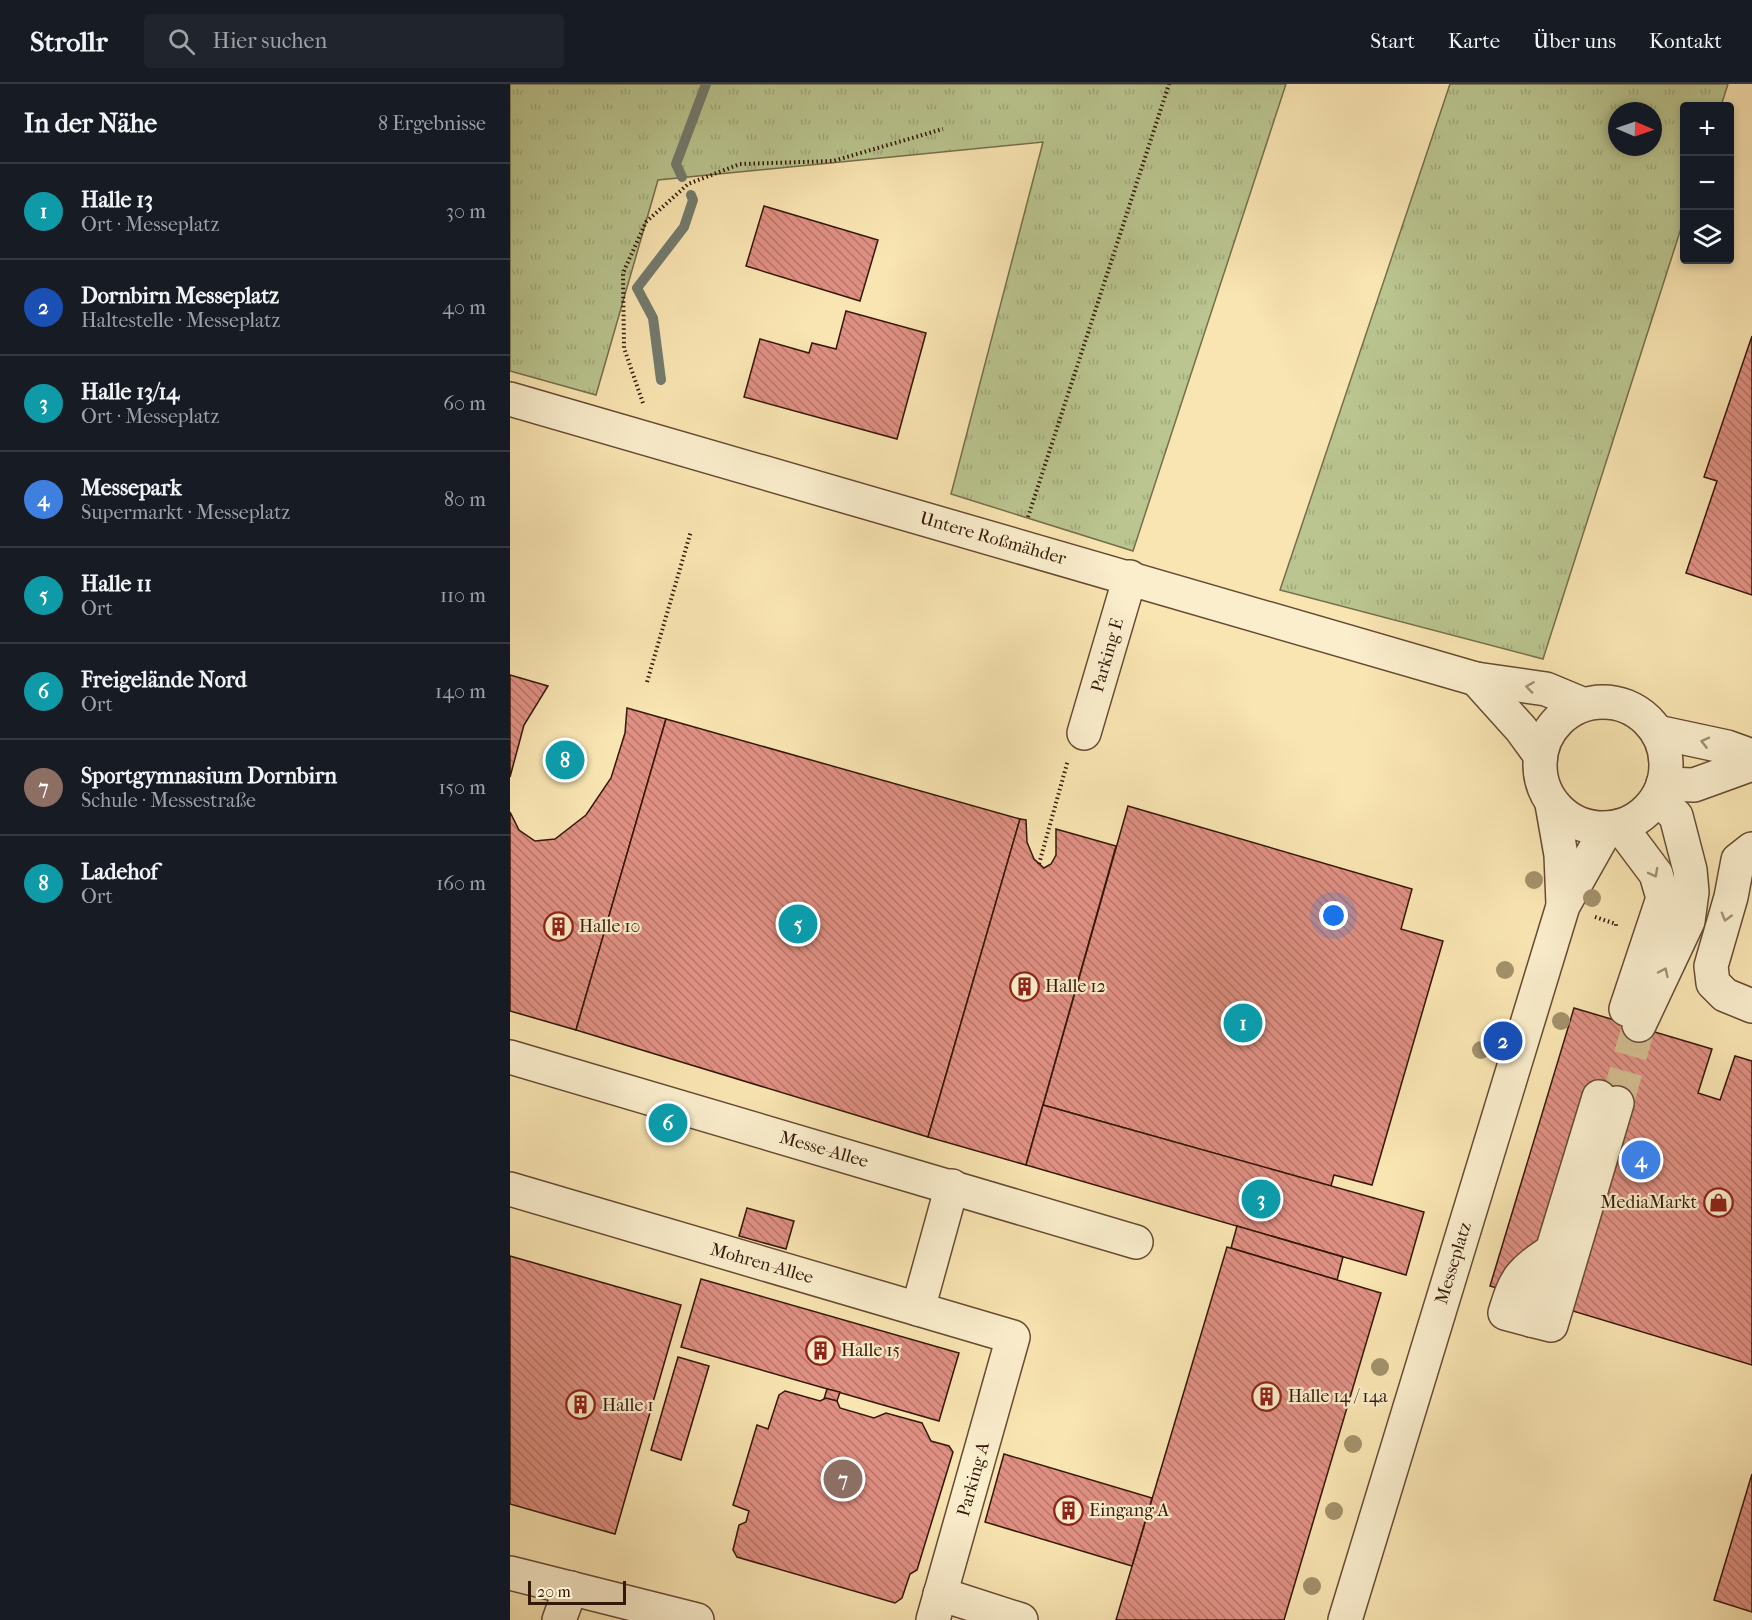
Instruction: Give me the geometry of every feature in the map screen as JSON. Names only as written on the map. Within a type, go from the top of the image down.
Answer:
[{"type":"street","name":"Untere Roßmähder","points":[[510,399],[1476,679],[1546,689],[1582,704]]},
{"type":"street","name":"Parking E","points":[[1084,733],[1130,577]]},
{"type":"street","points":[[1476,679],[1521,729],[1540,755]]},
{"type":"street","points":[[1613,701],[1630,707],[1646,717],[1657,732],[1664,748],[1666,766],[1660,791],[1647,810],[1613,827],[1577,823],[1552,804],[1539,772],[1540,755],[1545,738],[1554,724],[1567,712],[1582,704],[1613,701]]},
{"type":"street","points":[[1657,732],[1727,747],[1752,756]]},
{"type":"street","points":[[1660,791],[1694,785],[1752,764]]},
{"type":"street","points":[[1613,827],[1656,874],[1663,898],[1631,1023],[1688,921],[1692,892],[1686,854],[1676,816],[1660,791]]},
{"type":"street","name":"Messeplatz","points":[[1552,804],[1561,855],[1563,906]]},
{"type":"street","name":"Messeplatz","points":[[1345,1620],[1563,906],[1613,827]]},
{"type":"street","points":[[1686,854],[1745,854],[1711,966],[1713,983],[1725,996],[1752,1006]]},
{"type":"street","name":"Messe-Allee","points":[[510,1057],[1137,1242]]},
{"type":"street","points":[[1608,1100],[1551,1325],[1531,1320],[1552,1251],[1608,1100]]},
{"type":"street","points":[[918,1309],[952,1186]]},
{"type":"street","name":"Mohren-Allee","points":[[510,1190],[1013,1337]]},
{"type":"street","name":"Parking A","points":[[936,1607],[1013,1337]]},
{"type":"street","points":[[510,1573],[698,1620]]},
{"type":"street","points":[[559,1620],[572,1588]]},
{"type":"street","points":[[936,1607],[1021,1620]]},
{"type":"path","points":[[1018,545],[1169,84]]},
{"type":"path","points":[[656,441],[624,348],[623,273],[646,222],[688,184],[740,164],[833,161],[943,129]]},
{"type":"path","points":[[647,682],[691,531]]},
{"type":"green space","points":[[510,84],[1286,84],[1133,551],[951,494],[1043,142],[658,180],[596,395],[510,371]]},
{"type":"green space","points":[[1450,84],[1728,84],[1722,102],[1680,102],[1680,231],[1543,659],[1280,590]]},
{"type":"building","points":[[764,206],[878,240],[860,301],[746,266]]},
{"type":"building","points":[[846,311],[926,333],[897,439],[744,397],[760,339],[809,353],[812,343],[836,349]]},
{"type":"building","points":[[1752,336],[1752,595],[1686,573],[1717,481],[1704,477]]},
{"type":"building","points":[[510,675],[548,686],[524,725],[510,777]]},
{"type":"building","name":"Halle 10","points":[[627,708],[666,719],[576,1030],[510,1011],[510,812],[519,830],[535,841],[555,839],[586,815],[611,778],[625,733]]},
{"type":"building","points":[[666,719],[1020,819],[928,1137],[576,1030]]},
{"type":"building","points":[[1128,806],[1412,889],[1401,929],[1443,941],[1372,1185],[1334,1175],[1331,1186],[1043,1105]]},
{"type":"building","name":"Halle 12","points":[[1020,819],[1026,820],[1027,842],[1034,859],[1044,868],[1051,864],[1056,855],[1056,829],[1116,846],[1026,1165],[928,1137]]},
{"type":"building","points":[[1574,1008],[1712,1049],[1698,1093],[1720,1100],[1735,1056],[1752,1061],[1752,1365],[1490,1286]]},
{"type":"building","points":[[1043,1105],[1424,1212],[1406,1275],[1026,1165]]},
{"type":"building","points":[[747,1208],[794,1221],[786,1249],[739,1236]]},
{"type":"building","points":[[1237,1226],[1343,1257],[1337,1280],[1231,1248]]},
{"type":"building","name":"Halle 14 / 14a","points":[[1227,1247],[1381,1293],[1284,1620],[1116,1620]]},
{"type":"building","name":"Halle 1","points":[[510,1256],[681,1305],[615,1534],[510,1504]]},
{"type":"building","name":"Halle 15","points":[[701,1279],[959,1353],[939,1421],[681,1347]]},
{"type":"building","points":[[678,1357],[709,1366],[681,1460],[651,1450]]},
{"type":"building","points":[[827,1389],[840,1392],[837,1401],[824,1399]]},
{"type":"building","points":[[785,1391],[820,1401],[826,1398],[837,1401],[840,1408],[874,1418],[886,1413],[922,1423],[931,1441],[949,1446],[953,1452],[917,1570],[910,1574],[902,1598],[895,1603],[737,1557],[733,1550],[739,1525],[746,1522],[749,1511],[733,1505],[757,1425],[768,1429],[779,1395]]},
{"type":"building","name":"Eingang A","points":[[1004,1454],[1152,1498],[1132,1566],[985,1522]]},
{"type":"building","points":[[1752,1474],[1752,1612],[1714,1600]]},
{"type":"waterway","points":[[682,177],[676,164],[706,84]]},
{"type":"waterway","points":[[661,380],[653,318],[637,288],[684,227],[693,200],[691,195]]},
{"type":"tunnel","points":[[1617,1103],[1639,1025]]},
{"type":"place","name":"Ladehof","points":[[565,760]]},
{"type":"place","name":"Halle 11","points":[[798,924]]},
{"type":"place","name":"Halle 10","points":[[558,926]]},
{"type":"place","name":"Halle 12","points":[[1024,986]]},
{"type":"place","name":"Halle 13","points":[[1243,1023]]},
{"type":"place","name":"Dornbirn Messeplatz","points":[[1503,1041]]},
{"type":"place","name":"Freigelände Nord","points":[[668,1123]]},
{"type":"place","name":"Messepark","points":[[1641,1160]]},
{"type":"place","name":"Halle 13/14","points":[[1261,1199]]},
{"type":"place","name":"MediaMarkt","points":[[1718,1202]]},
{"type":"place","name":"Halle 15","points":[[820,1350]]},
{"type":"place","name":"Halle 14 / 14a","points":[[1267,1396]]},
{"type":"place","name":"Halle 1","points":[[581,1405]]},
{"type":"place","name":"Sportgymnasium Dornbirn","points":[[843,1479]]},
{"type":"place","name":"Eingang A","points":[[1068,1510]]}]
